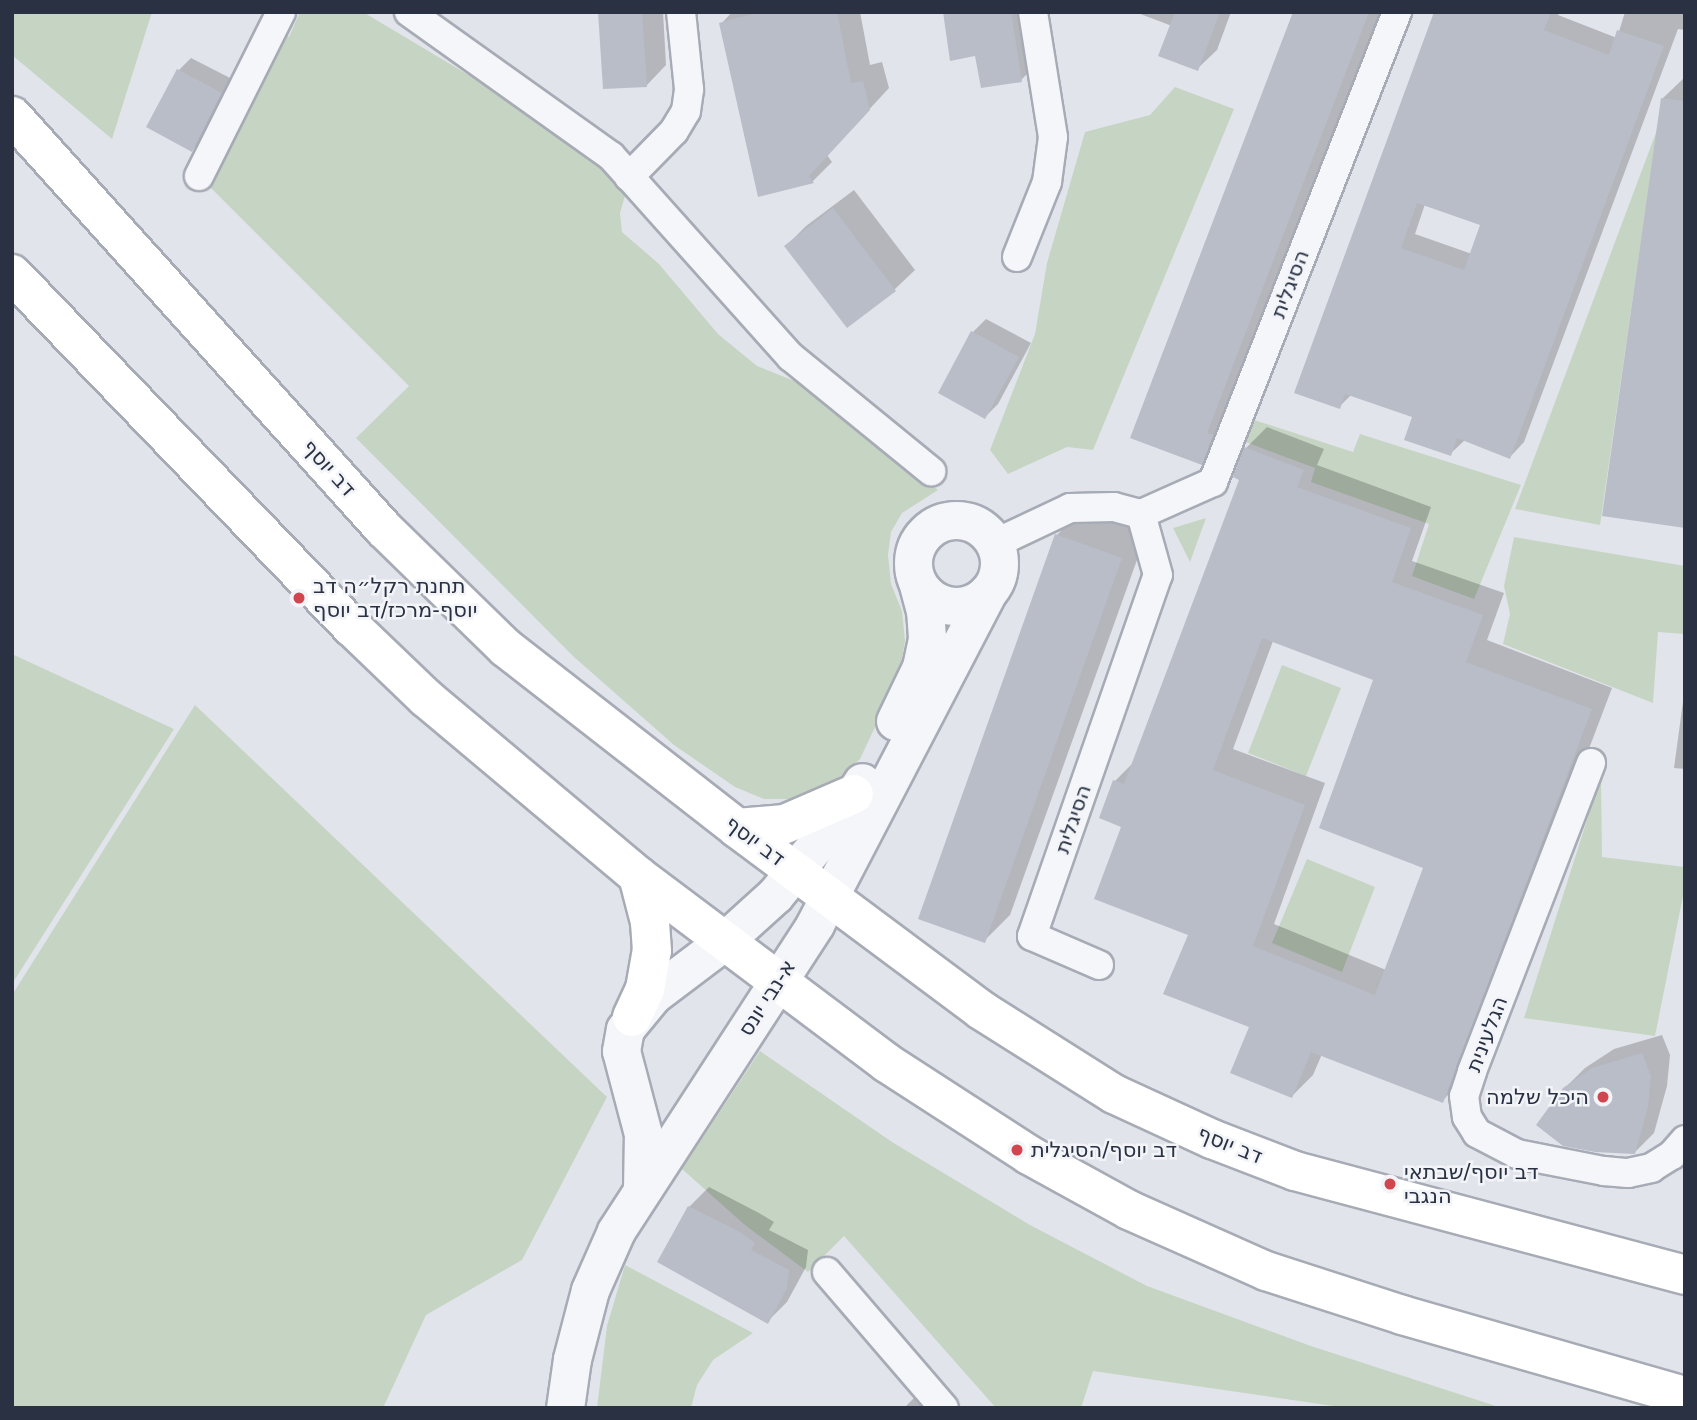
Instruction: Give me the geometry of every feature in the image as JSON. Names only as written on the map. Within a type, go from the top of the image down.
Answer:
[{"type":"main road","name":"דב יוסף","points":[[12,116],[384,529],[506,648],[737,828],[981,1010],[1114,1094],[1212,1139],[1295,1171],[1382,1196],[1676,1268]]},
{"type":"main road","points":[[12,274],[352,627],[426,698],[638,876],[898,1070],[1029,1155],[1129,1210],[1266,1271],[1402,1315],[1685,1396]]},
{"type":"main road","points":[[737,828],[785,824],[827,809],[855,794]]},
{"type":"main road","points":[[632,1017],[645,989],[652,951],[650,922],[638,876]]},
{"type":"street","points":[[199,176],[281,12]]},
{"type":"street","points":[[409,12],[611,156],[791,357],[931,471]]},
{"type":"street","points":[[629,177],[674,131],[686,111],[689,89],[681,12]]},
{"type":"street","points":[[1017,257],[1047,182],[1053,137],[1033,12]]},
{"type":"street","name":"הסיגלית","points":[[1099,965],[1032,936],[1158,576],[1141,514],[1213,482],[1396,12]]},
{"type":"street","points":[[994,544],[1070,508],[1114,508],[1141,514]]},
{"type":"street","points":[[642,1190],[643,1134],[621,1051],[625,1029],[632,1017],[653,995],[723,942],[775,895],[796,872],[855,794],[910,693],[921,667],[927,638],[925,611],[913,559],[916,547],[922,537],[941,523],[951,520],[972,523],[989,536],[994,544],[998,554],[998,574],[830,897]]},
{"type":"street","points":[[917,582],[933,600],[944,605],[968,605],[988,592]]},
{"type":"street","name":"הגלעינית","points":[[1591,763],[1472,1072],[1464,1096],[1467,1117],[1477,1133],[1517,1154],[1604,1171],[1628,1173],[1651,1168],[1672,1155],[1685,1140]]},
{"type":"street","name":"א-נבי יונס","points":[[565,1408],[572,1359],[590,1290],[617,1231],[830,897]]},
{"type":"street","points":[[630,1080],[638,1089],[662,1099],[702,1097]]},
{"type":"street","points":[[827,1272],[944,1408]]},
{"type":"green space","points":[[12,12],[152,12],[112,139],[12,55]]},
{"type":"green space","points":[[300,12],[363,12],[507,98],[598,160],[627,189],[620,213],[622,232],[659,264],[718,334],[757,366],[812,388],[938,490],[902,513],[891,532],[888,555],[891,584],[902,611],[905,641],[899,676],[860,759],[825,790],[798,799],[764,799],[735,787],[674,745],[574,657],[356,438],[409,386],[207,184],[275,32],[289,37]]},
{"type":"green space","points":[[1175,87],[1234,109],[1093,450],[1067,447],[1008,474],[990,450],[1035,334],[1047,263],[1085,132],[1150,115]]},
{"type":"green space","points":[[1657,130],[1600,525],[1515,509]]},
{"type":"green space","points":[[1248,418],[1353,452],[1360,434],[1521,485],[1474,599],[1412,576],[1429,524],[1311,482],[1315,468],[1243,441]]},
{"type":"green space","points":[[1206,518],[1190,562],[1173,528]]},
{"type":"green space","points":[[1514,537],[1685,566],[1685,634],[1658,632],[1653,703],[1503,644],[1510,614],[1504,586]]},
{"type":"green space","points":[[12,654],[174,729],[12,984]]},
{"type":"green space","points":[[1282,665],[1341,688],[1306,776],[1248,753]]},
{"type":"green space","points":[[195,705],[607,1097],[522,1260],[426,1315],[383,1408],[12,1408],[12,995]]},
{"type":"green space","points":[[1601,776],[1602,857],[1685,867],[1685,886],[1655,1036],[1524,1018]]},
{"type":"green space","points":[[1307,859],[1375,887],[1342,972],[1272,943]]},
{"type":"green space","points":[[760,1051],[892,1142],[1030,1225],[1147,1286],[1311,1346],[1502,1408],[1347,1408],[1093,1371],[1081,1408],[996,1408],[844,1236],[808,1272],[745,1225],[682,1169]]},
{"type":"green space","points":[[625,1265],[753,1333],[713,1360],[697,1385],[691,1408],[597,1408],[607,1326]]},
{"type":"building","points":[[598,12],[642,12],[647,87],[603,89]]},
{"type":"building","points":[[760,12],[837,12],[851,83],[863,81],[870,110],[809,176],[814,183],[758,197],[719,23]]},
{"type":"building","points":[[943,12],[1011,12],[1022,82],[981,88],[975,56],[950,61]]},
{"type":"building","points":[[1175,12],[1220,12],[1198,71],[1158,56]]},
{"type":"building","points":[[1293,12],[1369,12],[1207,433],[1213,435],[1202,465],[1130,438]]},
{"type":"building","points":[[1434,12],[1551,12],[1544,30],[1609,55],[1617,30],[1664,46],[1510,459],[1457,438],[1451,456],[1404,440],[1412,417],[1345,394],[1340,409],[1294,393]],"holes":[[[1417,203],[1480,225],[1464,270],[1401,248]]]},
{"type":"building","points":[[177,69],[222,93],[192,152],[146,127]]},
{"type":"building","points":[[1661,98],[1685,101],[1685,528],[1602,516]]},
{"type":"building","points":[[833,208],[896,291],[847,328],[784,246]]},
{"type":"building","points":[[971,331],[1019,357],[985,419],[938,393]]},
{"type":"building","points":[[1244,447],[1304,470],[1297,487],[1411,528],[1392,582],[1483,615],[1466,662],[1592,709],[1443,1103],[1311,1052],[1292,1098],[1230,1073],[1249,1027],[1163,994],[1188,935],[1094,899],[1121,827],[1099,818],[1113,780],[1124,784],[1239,480],[1233,477]],"holes":[[[1262,638],[1373,680],[1319,828],[1423,868],[1375,995],[1253,946],[1305,805],[1213,770]]]},
{"type":"building","points":[[1055,534],[1122,558],[985,943],[918,919]]},
{"type":"building","name":"היכל שלמה","points":[[1642,1053],[1651,1076],[1648,1107],[1635,1154],[1595,1152],[1563,1146],[1536,1125],[1563,1088],[1592,1068]]},
{"type":"building","points":[[688,1206],[740,1232],[755,1243],[751,1250],[789,1270],[787,1288],[768,1324],[657,1262]]},
{"type":"place","name":"תחנת רקל״ה דב יוסף-מרכז/דב יוסף","points":[[299,598]]},
{"type":"place","name":"היכל שלמה","points":[[1603,1097]]},
{"type":"place","name":"דב יוסף/הסיגלית","points":[[1017,1150]]},
{"type":"place","name":"דב יוסף/שבתאי הנגבי","points":[[1390,1184]]}]
